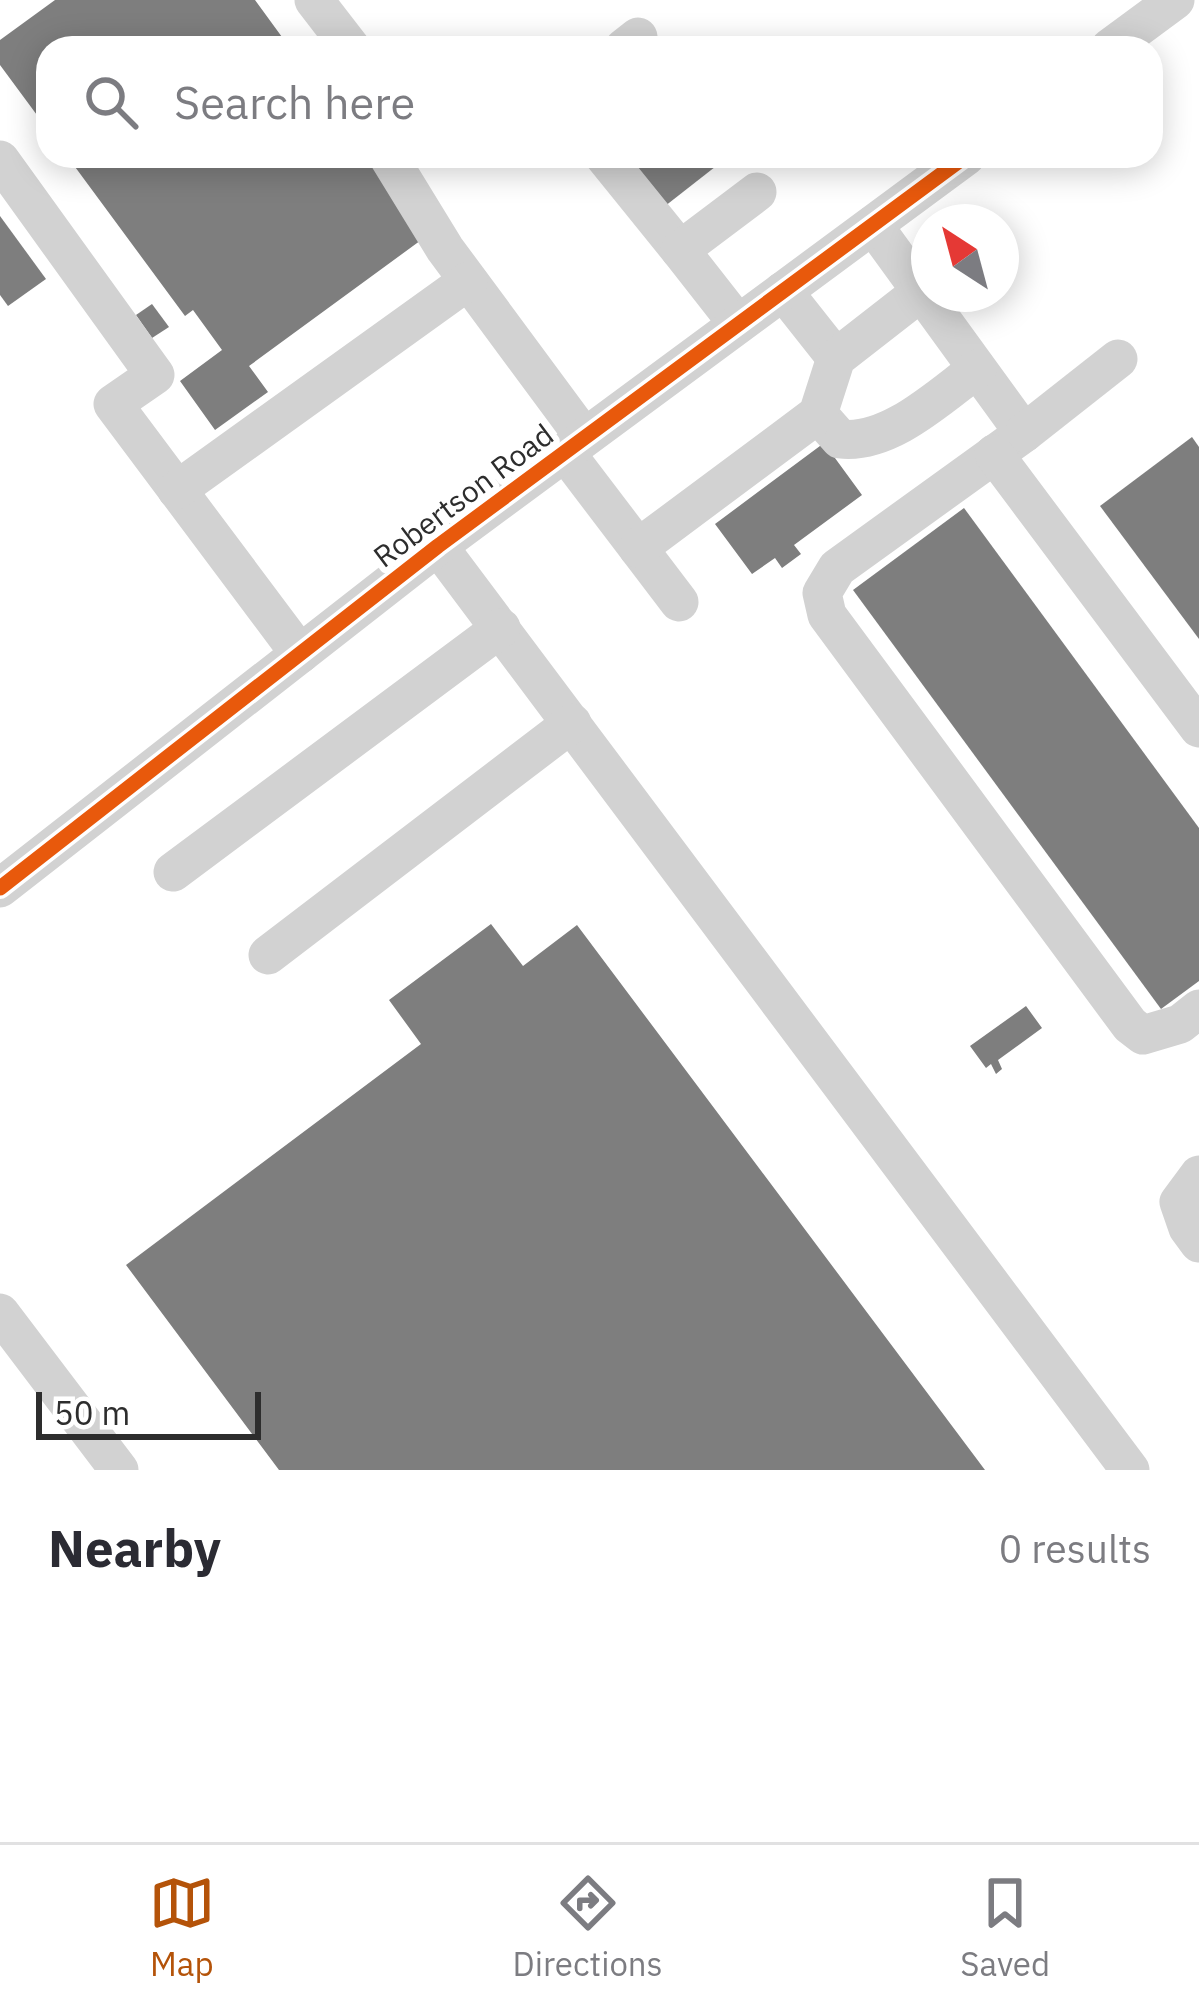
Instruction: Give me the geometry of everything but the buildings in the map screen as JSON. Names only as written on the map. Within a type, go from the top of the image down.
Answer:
[{"type":"street","points":[[314,0],[342,36]]},
{"type":"street","points":[[1126,36],[1175,0]]},
{"type":"street","points":[[0,160],[154,375],[113,404],[300,654]]},
{"type":"street","points":[[396,168],[638,548],[679,602]]},
{"type":"street","points":[[614,168],[738,324]]},
{"type":"street","name":"Robertson Road","points":[[0,888],[438,546],[950,168]]},
{"type":"street","points":[[680,250],[757,192]]},
{"type":"street","points":[[873,225],[911,276]]},
{"type":"street","points":[[178,490],[468,281]]},
{"type":"street","points":[[783,291],[836,358]]},
{"type":"street","points":[[638,548],[818,414],[836,358],[911,300]]},
{"type":"street","points":[[937,312],[976,369],[1009,444],[1199,728]]},
{"type":"street","points":[[1118,359],[837,568],[822,592],[826,615],[1130,1025],[1143,1035],[1180,1024],[1199,1009]]},
{"type":"street","points":[[818,414],[840,439],[855,441],[916,414],[976,369]]},
{"type":"street","points":[[438,546],[1130,1470]]},
{"type":"street","points":[[172,872],[501,628]]},
{"type":"street","points":[[268,955],[572,723]]},
{"type":"street","points":[[1199,1175],[1179,1202],[1199,1243]]},
{"type":"street","points":[[0,1313],[119,1470]]},
{"type":"cycle path","points":[[0,888],[438,546],[950,168]]}]
